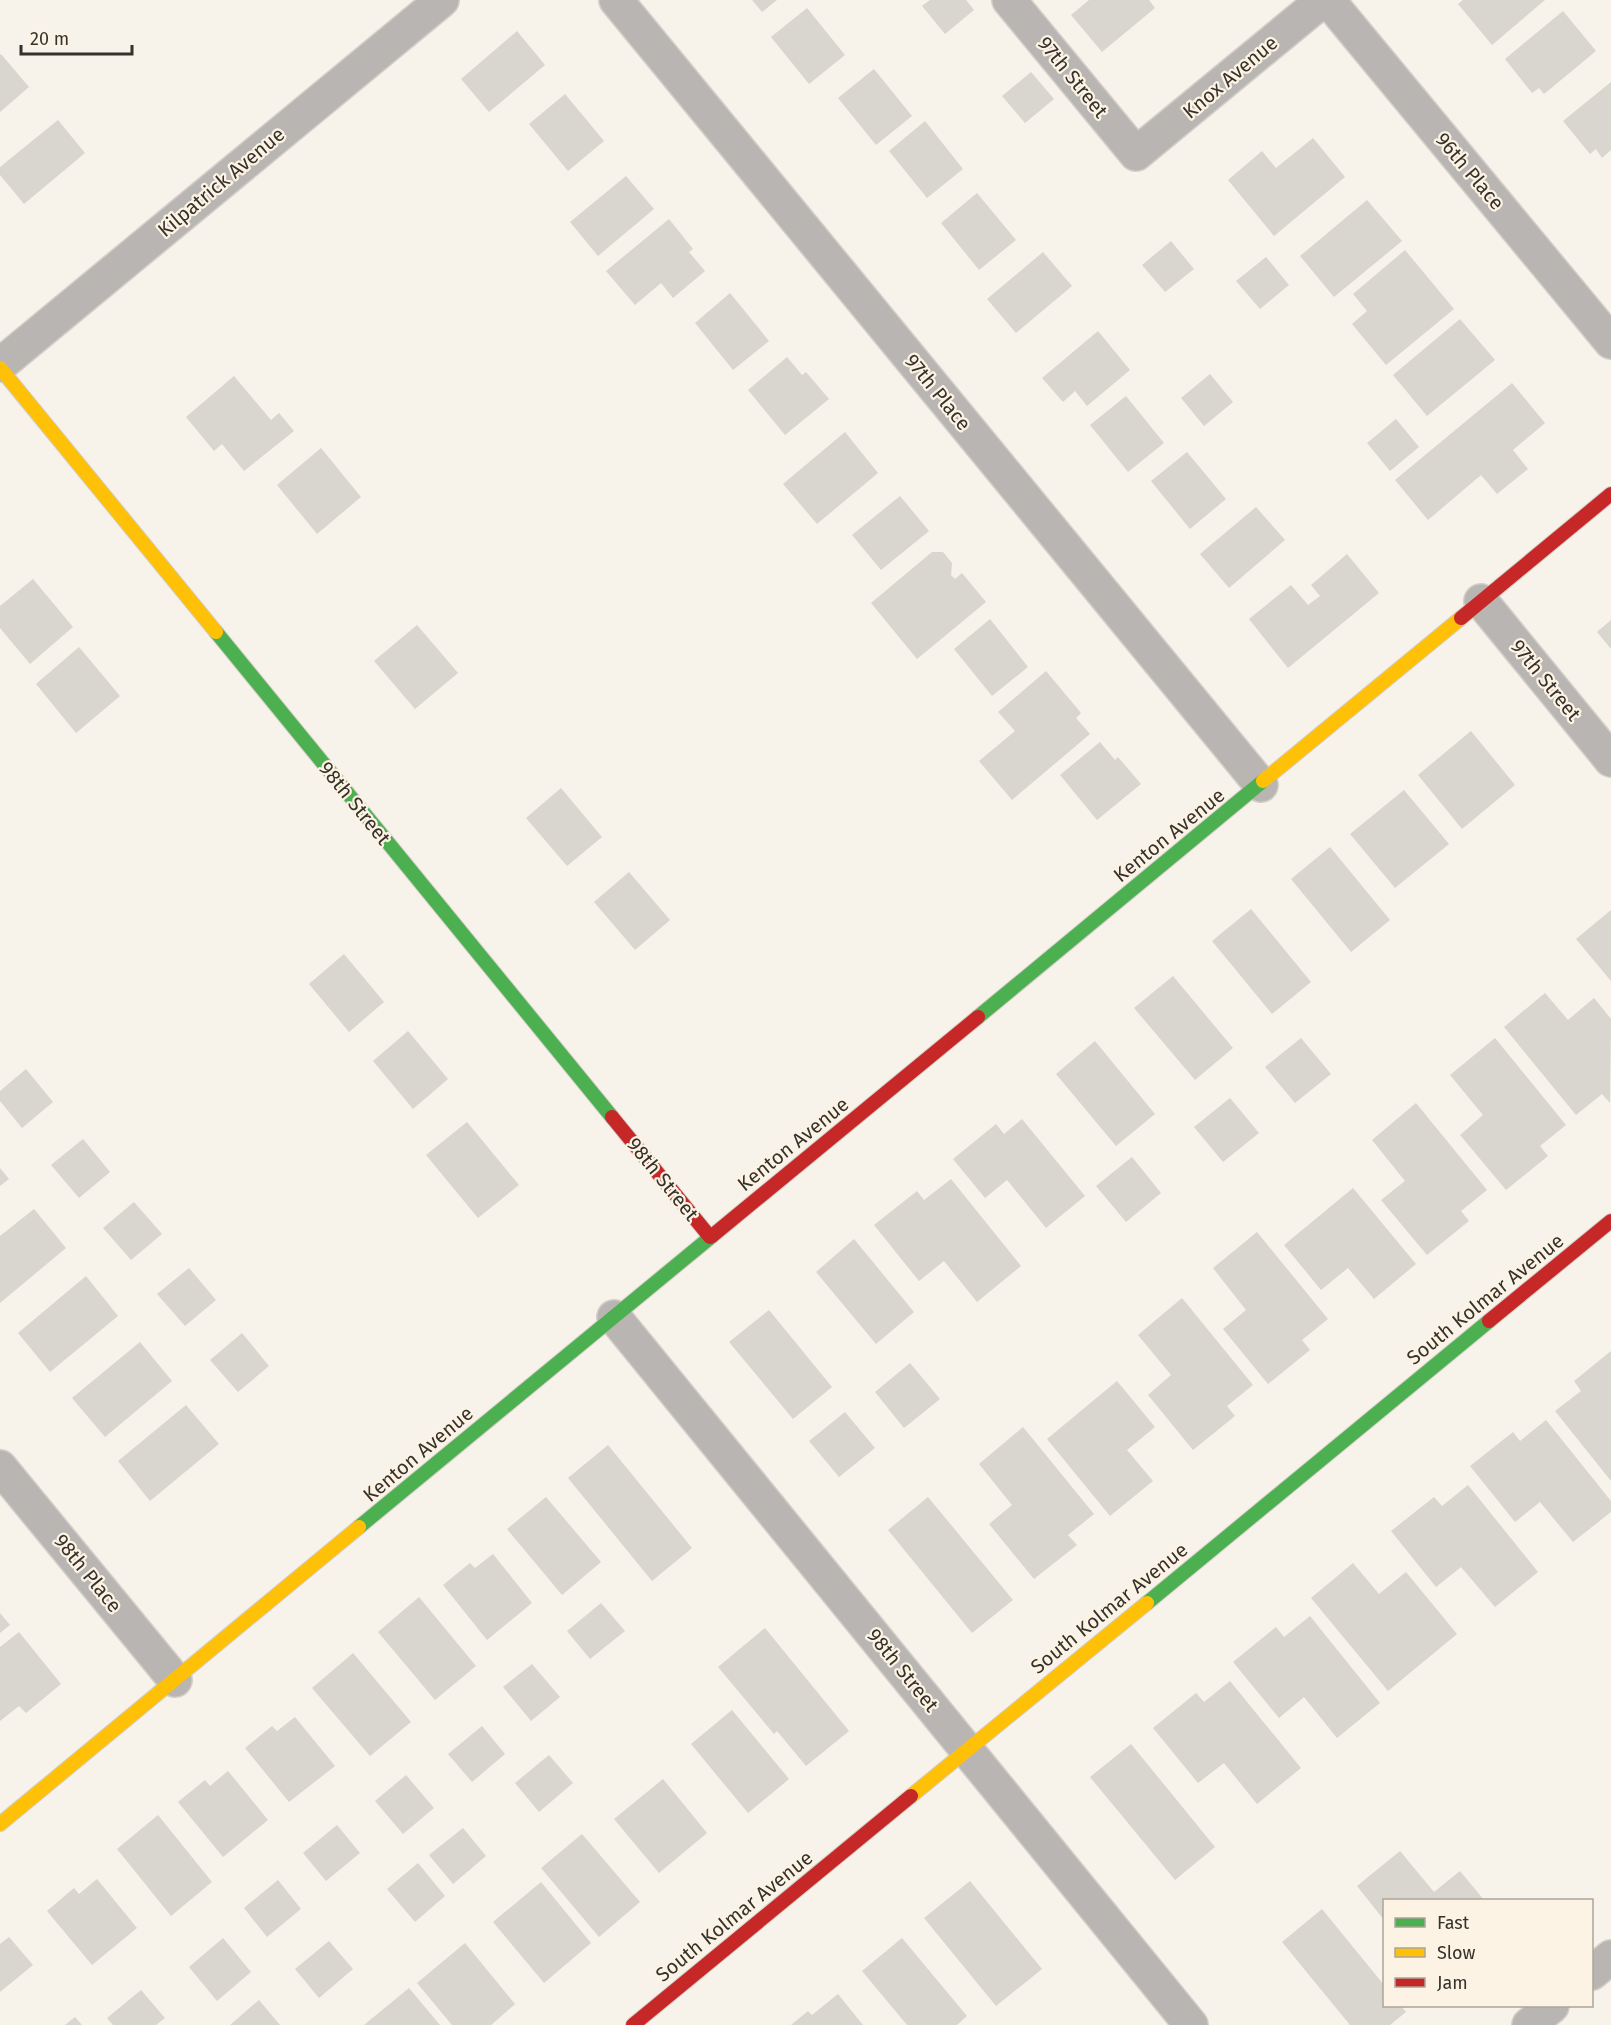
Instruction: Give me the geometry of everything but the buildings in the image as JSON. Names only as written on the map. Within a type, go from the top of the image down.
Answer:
[{"type":"street","name":"Kilpatrick Avenue","points":[[0,367],[442,0]]},
{"type":"street","name":"97th Place","points":[[616,0],[1261,785]]},
{"type":"street","name":"97th Street","points":[[1009,0],[1136,154]]},
{"type":"street","name":"Knox Avenue","points":[[1136,154],[1326,0]]},
{"type":"street","name":"96th Place","points":[[1326,0],[1611,342]]},
{"type":"street","name":"98th Street","points":[[0,367],[710,1237]]},
{"type":"street","name":"Kenton Avenue","points":[[0,1824],[1611,494]]},
{"type":"street","name":"97th Street","points":[[1481,601],[1611,760]]},
{"type":"street","name":"South Kolmar Avenue","points":[[633,2025],[1611,1221]]},
{"type":"street","name":"98th Street","points":[[614,1317],[1191,2025]]},
{"type":"street","name":"98th Place","points":[[0,1467],[175,1680]]},
{"type":"street","points":[[1593,1972],[1611,1957]]},
{"type":"street","points":[[1529,2025],[1551,2007]]},
{"type":"traffic: fast","points":[[216,632],[612,1117]]},
{"type":"traffic: fast","points":[[978,1017],[1263,781]]},
{"type":"traffic: fast","points":[[359,1527],[712,1236]]},
{"type":"traffic: fast","points":[[1147,1603],[1489,1321]]},
{"type":"traffic: slow","points":[[0,368],[216,632]]},
{"type":"traffic: slow","points":[[1263,781],[1461,618]]},
{"type":"traffic: slow","points":[[0,1824],[359,1527]]},
{"type":"traffic: slow","points":[[911,1796],[1147,1603]]},
{"type":"traffic: jam","points":[[1461,618],[1611,494]]},
{"type":"traffic: jam","points":[[712,1236],[978,1017]]},
{"type":"traffic: jam","points":[[612,1117],[710,1237]]},
{"type":"traffic: jam","points":[[1489,1321],[1611,1221]]},
{"type":"traffic: jam","points":[[633,2025],[911,1796]]}]
